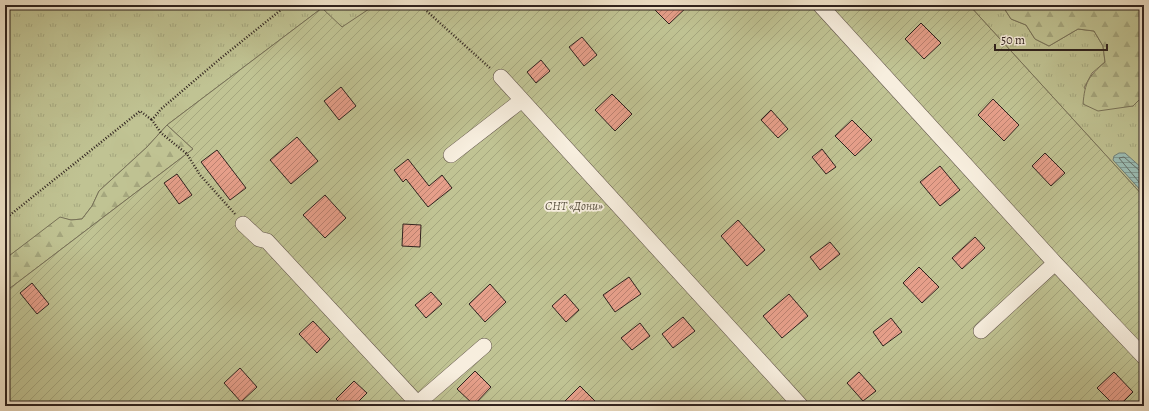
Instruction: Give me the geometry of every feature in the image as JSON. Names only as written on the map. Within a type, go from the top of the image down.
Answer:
[{"type":"lane","points":[[820,5],[1055,263],[1144,357]]},
{"type":"lane","points":[[500,77],[802,406]]},
{"type":"lane","points":[[451,155],[522,100]]},
{"type":"lane","points":[[244,224],[259,239],[267,241],[419,405],[484,346]]},
{"type":"lane","points":[[981,331],[1055,263]]},
{"type":"path","points":[[152,120],[161,109],[220,58],[287,5]]},
{"type":"path","points":[[420,5],[500,77]]},
{"type":"path","points":[[5,219],[140,111],[152,120],[162,133],[187,154],[200,175],[244,224]]},
{"type":"green space","points":[[5,5],[375,5],[342,28],[322,8],[167,125],[147,147],[99,191],[92,206],[82,219],[71,220],[60,218],[5,259]]},
{"type":"green space","name":"СНТ «Дони»","points":[[375,5],[969,5],[1144,197],[1144,406],[5,406],[5,292],[193,149],[167,125],[322,8],[342,27]]},
{"type":"green space","points":[[969,5],[1002,5],[1011,19],[1026,25],[1035,39],[1049,46],[1078,29],[1094,31],[1103,46],[1105,62],[1092,73],[1084,88],[1133,106],[1144,95],[1144,197]]},
{"type":"green space","points":[[1002,5],[1144,5],[1144,95],[1133,106],[1098,111],[1083,104],[1088,80],[1105,62],[1103,46],[1094,31],[1078,29],[1049,46],[1035,39],[1026,25],[1011,19]]},
{"type":"green space","points":[[167,125],[193,149],[5,292],[5,259],[60,217],[71,220],[82,219],[92,206],[99,191],[147,147]]},
{"type":"water","points":[[1119,153],[1125,153],[1144,170],[1144,194],[1113,160],[1114,156]]},
{"type":"building","points":[[650,5],[689,5],[669,24]]},
{"type":"building","points":[[921,23],[941,43],[924,59],[905,39]]},
{"type":"building","points":[[582,37],[597,55],[584,66],[569,47]]},
{"type":"building","points":[[541,60],[550,71],[536,83],[527,72]]},
{"type":"building","points":[[341,87],[356,106],[339,120],[324,101]]},
{"type":"building","points":[[612,94],[632,114],[615,131],[595,110]]},
{"type":"building","points":[[993,99],[1019,125],[1004,141],[978,115]]},
{"type":"building","points":[[771,110],[788,129],[778,138],[761,120]]},
{"type":"building","points":[[852,120],[872,140],[855,156],[835,136]]},
{"type":"building","points":[[297,137],[318,161],[291,184],[270,160]]},
{"type":"building","points":[[822,149],[836,167],[826,174],[812,157]]},
{"type":"building","points":[[217,150],[246,188],[230,200],[201,162]]},
{"type":"building","points":[[1045,153],[1065,173],[1051,186],[1032,166]]},
{"type":"building","points":[[408,159],[429,186],[442,175],[452,188],[428,207],[406,179],[403,182],[394,170]]},
{"type":"building","points":[[940,166],[960,190],[940,206],[920,182]]},
{"type":"building","points":[[177,174],[192,195],[179,204],[164,183]]},
{"type":"building","points":[[325,195],[346,218],[325,238],[303,215]]},
{"type":"building","points":[[738,220],[765,250],[747,266],[721,236]]},
{"type":"building","points":[[403,224],[421,225],[420,247],[402,246]]},
{"type":"building","points":[[975,237],[985,248],[962,269],[952,258]]},
{"type":"building","points":[[830,242],[840,254],[820,270],[810,257]]},
{"type":"building","points":[[919,267],[939,287],[922,303],[903,283]]},
{"type":"building","points":[[629,277],[641,294],[615,312],[603,295]]},
{"type":"building","points":[[32,283],[49,304],[37,314],[20,293]]},
{"type":"building","points":[[490,284],[506,302],[485,322],[469,304]]},
{"type":"building","points":[[431,292],[442,304],[426,318],[415,305]]},
{"type":"building","points":[[565,294],[579,310],[566,322],[552,306]]},
{"type":"building","points":[[789,294],[808,316],[782,338],[763,316]]},
{"type":"building","points":[[683,317],[695,331],[673,348],[662,334]]},
{"type":"building","points":[[891,318],[902,332],[883,346],[873,332]]},
{"type":"building","points":[[313,321],[330,339],[317,353],[299,334]]},
{"type":"building","points":[[640,323],[650,336],[632,350],[621,338]]},
{"type":"building","points":[[240,368],[257,387],[241,402],[224,383]]},
{"type":"building","points":[[475,371],[491,387],[474,405],[457,389]]},
{"type":"building","points":[[859,372],[876,391],[863,401],[847,383]]},
{"type":"building","points":[[1114,372],[1133,392],[1119,406],[1115,406],[1097,388]]},
{"type":"building","points":[[354,381],[367,393],[354,406],[343,406],[336,399]]},
{"type":"building","points":[[580,386],[600,406],[560,406]]}]
